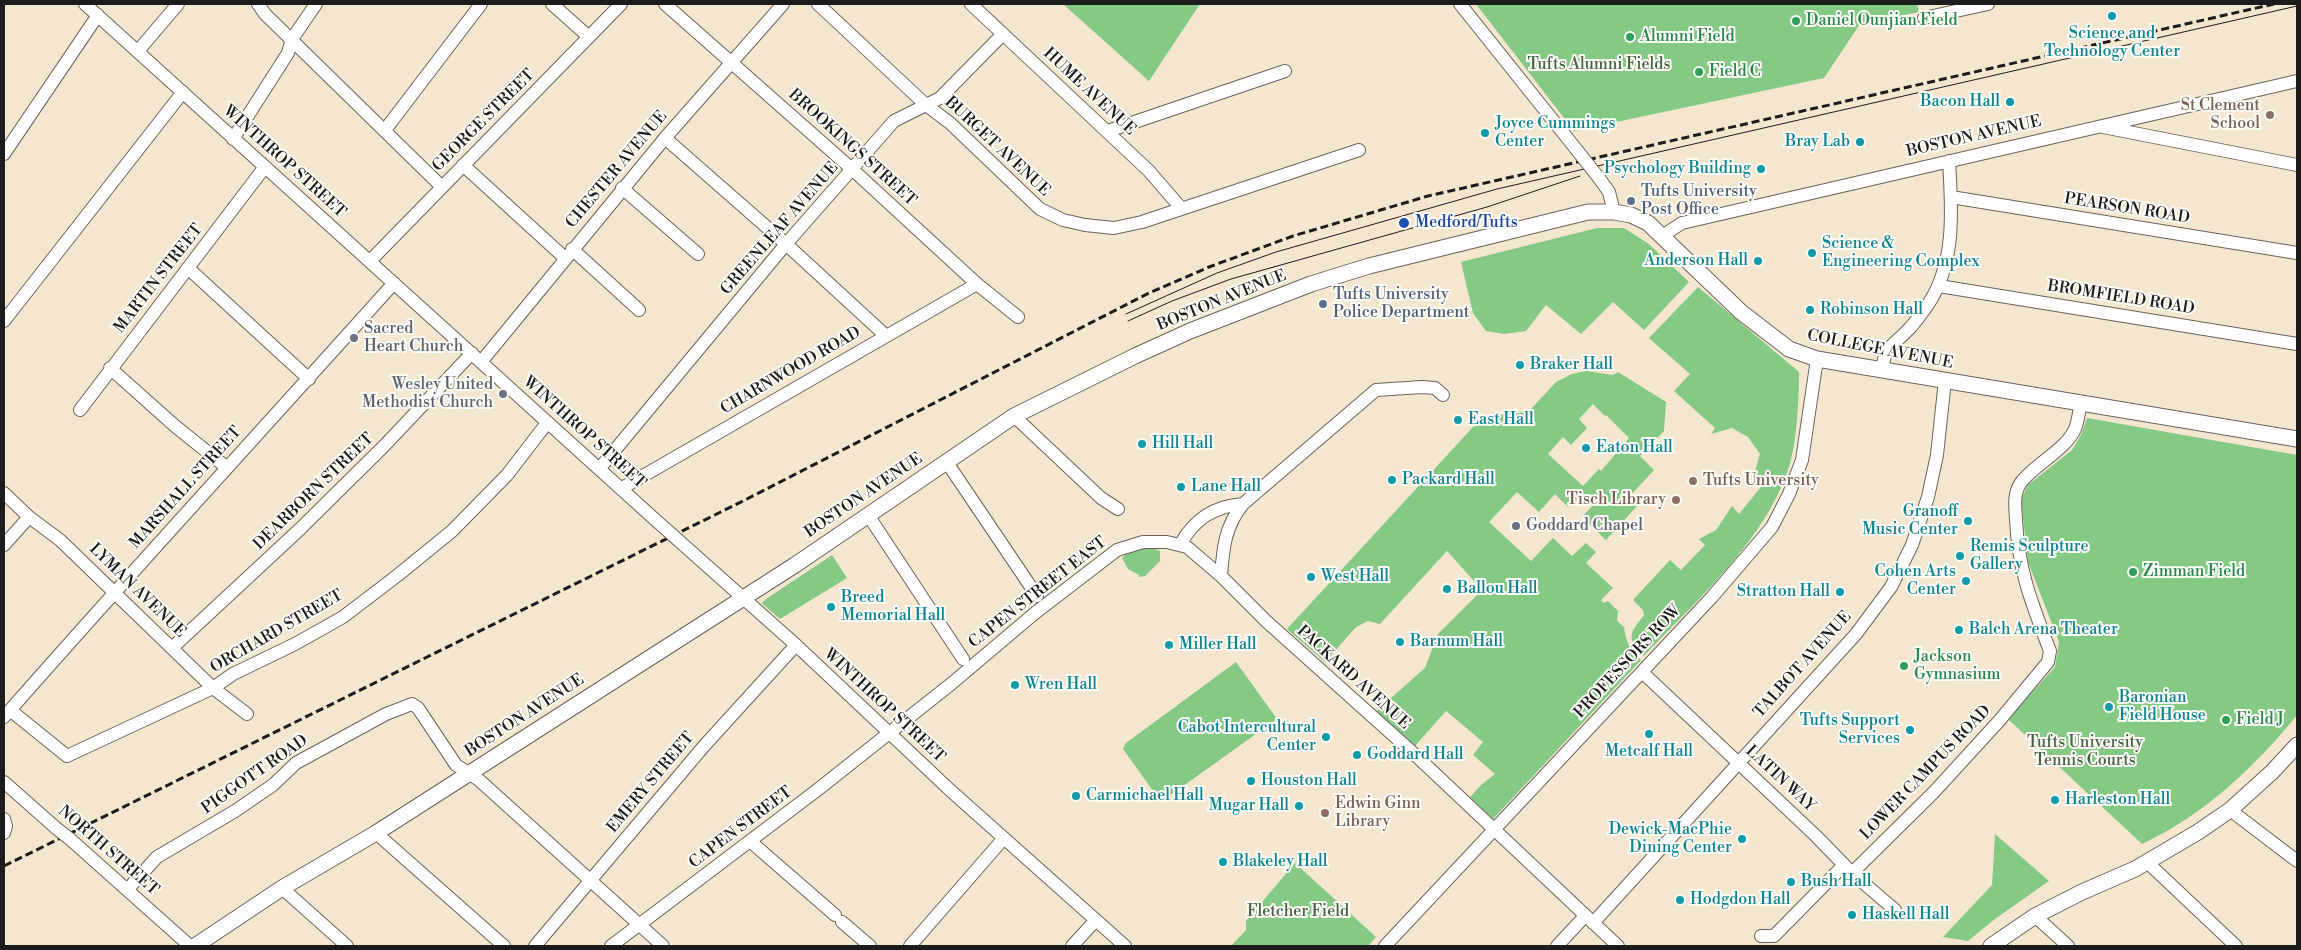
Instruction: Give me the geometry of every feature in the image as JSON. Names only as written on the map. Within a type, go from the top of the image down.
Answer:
[{"type":"main road","name":"BOSTON AVENUE","points":[[195,946],[282,888],[376,833],[742,598],[1014,416],[1182,335],[1311,284],[1369,266],[1588,212],[1614,212]]},
{"type":"main road","name":"COLLEGE AVENUE","points":[[1614,212],[1639,218],[1662,236],[1741,312],[1789,349],[1817,358],[1882,370],[2297,439]]},
{"type":"main road","points":[[1991,946],[2035,916],[2147,862],[2198,832],[2230,810],[2272,772],[2297,745]]},
{"type":"street","points":[[138,51],[178,4]]},
{"type":"street","points":[[258,4],[265,14],[442,187]]},
{"type":"street","points":[[233,139],[288,53],[292,39],[316,4]]},
{"type":"street","points":[[385,130],[481,4]]},
{"type":"street","points":[[552,4],[589,37]]},
{"type":"street","name":"GEORGE STREET","points":[[370,261],[621,4]]},
{"type":"street","name":"BROOKINGS STREET","points":[[665,4],[853,170],[977,284],[1018,317]]},
{"type":"street","name":"CHESTER AVENUE","points":[[476,357],[569,254],[664,138],[783,4]]},
{"type":"street","name":"BURGET AVENUE","points":[[818,4],[926,105],[950,123],[1040,209],[1052,216],[1085,225],[1114,228],[1142,222],[1359,150]]},
{"type":"street","name":"HUME AVENUE","points":[[971,4],[1108,131],[1149,171],[1181,208]]},
{"type":"street","points":[[1460,4],[1599,178],[1609,192],[1614,212]]},
{"type":"street","points":[[1924,18],[1988,4]]},
{"type":"street","points":[[4,154],[91,8]]},
{"type":"street","name":"WINTHROP STREET","points":[[91,8],[264,168],[370,261],[796,645],[889,733],[1095,921],[1125,946]]},
{"type":"street","name":"GREENLEAF AVENUE","points":[[600,468],[786,244],[853,170],[894,121],[940,98],[1003,34]]},
{"type":"street","points":[[1108,131],[1285,71]]},
{"type":"street","name":"BOSTON AVENUE","points":[[1662,236],[1682,223],[2297,81]]},
{"type":"street","points":[[4,322],[182,92]]},
{"type":"street","points":[[2099,126],[2297,165]]},
{"type":"street","points":[[664,138],[786,244],[885,335]]},
{"type":"street","points":[[1882,370],[1884,357],[1892,342],[1908,330],[1928,305],[1939,286],[1953,220],[1949,161]]},
{"type":"street","points":[[463,165],[569,254],[640,310]]},
{"type":"street","name":"MARTIN STREET","points":[[80,410],[110,368],[189,269],[264,168]]},
{"type":"street","points":[[622,188],[698,254]]},
{"type":"street","name":"PEARSON ROAD","points":[[1951,197],[2297,253]]},
{"type":"street","points":[[189,269],[309,379]]},
{"type":"street","name":"MARSHALL STREET","points":[[7,714],[226,467],[309,379],[394,283]]},
{"type":"street","name":"CHARNWOOD ROAD","points":[[622,488],[885,335],[977,284]]},
{"type":"street","name":"BROMFIELD ROAD","points":[[1939,286],[2297,344]]},
{"type":"street","name":"DEARBORN STREET","points":[[173,647],[307,522],[476,357]]},
{"type":"street","name":"PROFESSORS ROW","points":[[1385,946],[1712,597],[1772,526],[1789,494],[1802,460],[1817,358]]},
{"type":"street","points":[[110,368],[175,426],[226,467]]},
{"type":"street","name":"TALBOT AVENUE","points":[[1557,946],[1589,919],[1680,829],[1738,762],[1856,634],[1891,587],[1912,545],[1928,497],[1937,455],[1945,380]]},
{"type":"street","points":[[1221,576],[1224,541],[1228,527],[1243,504],[1376,390],[1436,388],[1443,395]]},
{"type":"street","name":"LOWER CAMPUS ROAD","points":[[1761,936],[1774,936],[1934,792],[2048,662],[2050,651],[2020,562],[2015,498],[2017,488],[2023,480],[2068,439],[2075,428],[2081,403]]},
{"type":"street","points":[[1014,416],[1101,498],[1118,509]]},
{"type":"street","name":"ORCHARD STREET","points":[[7,714],[67,756],[213,688],[233,674],[295,644],[343,616],[452,531],[507,475],[547,422]]},
{"type":"street","points":[[946,461],[1037,596]]},
{"type":"street","name":"LYMAN AVENUE","points":[[4,494],[29,517],[60,540],[173,647],[213,688],[247,714]]},
{"type":"street","points":[[1180,545],[1202,517],[1224,506],[1243,504]]},
{"type":"street","points":[[868,515],[963,659]]},
{"type":"street","points":[[4,545],[29,517]]},
{"type":"street","name":"CAPEN STREET EAST","points":[[889,733],[1117,550],[1144,542],[1167,542],[1180,545],[1188,548],[1221,576]]},
{"type":"street","name":"PACKARD AVENUE","points":[[1221,576],[1285,638],[1618,946]]},
{"type":"street","name":"EMERY STREET","points":[[535,946],[704,746],[796,645]]},
{"type":"street","name":"LATIN WAY","points":[[1642,672],[1848,869],[1895,910]]},
{"type":"street","name":"PIGGOTT ROAD","points":[[128,889],[157,857],[235,811],[273,785],[296,763],[404,706],[412,704],[416,706],[456,765],[468,773]]},
{"type":"street","name":"CAPEN STREET","points":[[611,946],[751,842],[889,733]]},
{"type":"street","points":[[468,773],[479,780],[663,946]]},
{"type":"street","name":"NORTH STREET","points":[[4,782],[128,889],[190,946]]},
{"type":"street","points":[[2230,810],[2297,861]]},
{"type":"street","points":[[4,819],[6,826],[4,833]]},
{"type":"street","points":[[376,833],[504,946]]},
{"type":"street","points":[[910,946],[1004,838]]},
{"type":"street","points":[[751,842],[870,946]]},
{"type":"street","points":[[2147,862],[2236,946]]},
{"type":"street","points":[[282,888],[347,946]]},
{"type":"street","points":[[2035,916],[2068,946]]},
{"type":"street","points":[[1072,946],[1095,921]]},
{"type":"green space","points":[[1063,4],[1200,4],[1149,81]]},
{"type":"green space","name":"Tufts Alumni Fields","points":[[1476,4],[1917,4],[1919,12],[1860,24],[1824,78],[1574,131]]},
{"type":"green space","points":[[1597,228],[1624,228],[1649,244],[1689,282],[1644,330],[1613,302],[1581,334],[1546,305],[1526,331],[1504,334],[1486,331],[1473,313],[1461,262]]},
{"type":"green space","points":[[1698,287],[1799,372],[1796,431],[1790,463],[1780,490],[1766,517],[1729,567],[1644,656],[1632,640],[1635,627],[1644,615],[1643,610],[1633,600],[1670,560],[1681,570],[1705,545],[1699,539],[1716,530],[1732,506],[1739,514],[1761,487],[1753,478],[1760,454],[1748,437],[1732,428],[1711,434],[1715,428],[1674,391],[1690,374],[1649,338]]},
{"type":"green space","points":[[1586,371],[1613,375],[1618,372],[1666,402],[1664,431],[1640,456],[1654,470],[1628,498],[1637,506],[1606,540],[1582,517],[1594,504],[1583,493],[1568,507],[1555,494],[1539,512],[1517,492],[1489,522],[1531,561],[1553,538],[1572,556],[1586,543],[1596,552],[1586,563],[1613,588],[1601,600],[1604,603],[1608,601],[1618,611],[1617,621],[1624,627],[1629,645],[1641,660],[1493,819],[1470,797],[1495,774],[1473,755],[1483,742],[1446,711],[1414,747],[1375,712],[1425,668],[1438,634],[1482,590],[1447,551],[1380,624],[1368,621],[1356,627],[1325,662],[1287,629],[1473,427],[1497,415],[1519,413],[1531,409],[1556,382],[1572,374]],"holes":[[[1593,404],[1629,438],[1601,471],[1599,469],[1583,486],[1548,454],[1563,437],[1571,445],[1587,428],[1579,419]]]},
{"type":"green space","name":"Tufts University Tennis Courts","points":[[2087,418],[2297,455],[2297,715],[2264,753],[2227,788],[2186,819],[2142,844],[2008,719],[2055,667],[2059,642],[2028,562],[2021,500],[2028,485],[2072,450],[2081,435]]},
{"type":"green space","points":[[1151,547],[1160,551],[1160,561],[1145,576],[1139,577],[1139,575],[1128,569],[1122,558],[1132,549]]},
{"type":"green space","points":[[832,555],[847,578],[780,619],[762,603],[766,599]]},
{"type":"green space","points":[[1236,662],[1277,719],[1165,799],[1156,795],[1123,749],[1126,743]]},
{"type":"green space","points":[[1995,834],[2049,881],[1995,919],[1968,941],[1943,937],[1992,885]]},
{"type":"green space","name":"Fletcher Field","points":[[1295,863],[1376,937],[1368,946],[1231,946],[1246,930],[1246,921]]},
{"type":"tram line","points":[[1126,314],[1217,273],[1276,252],[1497,189],[2297,6]]},
{"type":"tram line","points":[[1128,321],[1172,301],[1231,279],[1487,207],[1580,176]]},
{"type":"railway","points":[[4,866],[743,501],[1147,294],[1209,267],[1293,236],[1428,196],[2274,4]]},
{"type":"place","name":"Science and Technology Center","points":[[2112,16]]},
{"type":"place","name":"Daniel Ounjian Field","points":[[1796,21]]},
{"type":"place","name":"Alumni Field","points":[[1630,37]]},
{"type":"place","name":"Field C","points":[[1699,72]]},
{"type":"place","name":"Bacon Hall","points":[[2010,102]]},
{"type":"place","name":"St Clement School","points":[[2270,115]]},
{"type":"place","name":"Joyce Cummings Center","points":[[1485,133]]},
{"type":"place","name":"Bray Lab","points":[[1860,142]]},
{"type":"place","name":"Psychology Building","points":[[1761,169]]},
{"type":"place","name":"Tufts University Post Office","points":[[1631,201]]},
{"type":"place","name":"Medford/Tufts","points":[[1404,223]]},
{"type":"place","name":"Science & Engineering Complex","points":[[1812,253]]},
{"type":"place","name":"Anderson Hall","points":[[1758,261]]},
{"type":"place","name":"Tufts University Police Department","points":[[1323,304]]},
{"type":"place","name":"Robinson Hall","points":[[1810,310]]},
{"type":"place","name":"Sacred Heart Church","points":[[354,338]]},
{"type":"place","name":"Braker Hall","points":[[1520,365]]},
{"type":"place","name":"Wesley United Methodist Church","points":[[503,394]]},
{"type":"place","name":"East Hall","points":[[1458,420]]},
{"type":"place","name":"Hill Hall","points":[[1142,444]]},
{"type":"place","name":"Eaton Hall","points":[[1586,448]]},
{"type":"place","name":"Packard Hall","points":[[1392,480]]},
{"type":"place","name":"Tufts University","points":[[1693,481]]},
{"type":"place","name":"Lane Hall","points":[[1181,487]]},
{"type":"place","name":"Tisch Library","points":[[1676,500]]},
{"type":"place","name":"Granoff Music Center","points":[[1968,521]]},
{"type":"place","name":"Goddard Chapel","points":[[1516,526]]},
{"type":"place","name":"Remis Sculpture Gallery","points":[[1960,556]]},
{"type":"place","name":"Zimman Field","points":[[2133,572]]},
{"type":"place","name":"West Hall","points":[[1311,577]]},
{"type":"place","name":"Cohen Arts Center","points":[[1966,581]]},
{"type":"place","name":"Ballou Hall","points":[[1447,589]]},
{"type":"place","name":"Stratton Hall","points":[[1840,592]]},
{"type":"place","name":"Breed Memorial Hall","points":[[831,607]]},
{"type":"place","name":"Balch Arena Theater","points":[[1959,630]]},
{"type":"place","name":"Barnum Hall","points":[[1400,642]]},
{"type":"place","name":"Miller Hall","points":[[1169,645]]},
{"type":"place","name":"Jackson Gymnasium","points":[[1904,666]]},
{"type":"place","name":"Wren Hall","points":[[1015,685]]},
{"type":"place","name":"Baronian Field House","points":[[2109,707]]},
{"type":"place","name":"Field J","points":[[2226,720]]},
{"type":"place","name":"Tufts Support Services","points":[[1910,730]]},
{"type":"place","name":"Metcalf Hall","points":[[1649,734]]},
{"type":"place","name":"Cabot Intercultural Center","points":[[1326,737]]},
{"type":"place","name":"Goddard Hall","points":[[1357,755]]},
{"type":"place","name":"Houston Hall","points":[[1251,781]]},
{"type":"place","name":"Carmichael Hall","points":[[1076,796]]},
{"type":"place","name":"Harleston Hall","points":[[2055,800]]},
{"type":"place","name":"Mugar Hall","points":[[1299,806]]},
{"type":"place","name":"Edwin Ginn Library","points":[[1325,813]]},
{"type":"place","name":"Dewick-MacPhie Dining Center","points":[[1742,839]]},
{"type":"place","name":"Blakeley Hall","points":[[1223,862]]},
{"type":"place","name":"Bush Hall","points":[[1791,882]]},
{"type":"place","name":"Hodgdon Hall","points":[[1680,900]]},
{"type":"place","name":"Haskell Hall","points":[[1852,915]]}]
